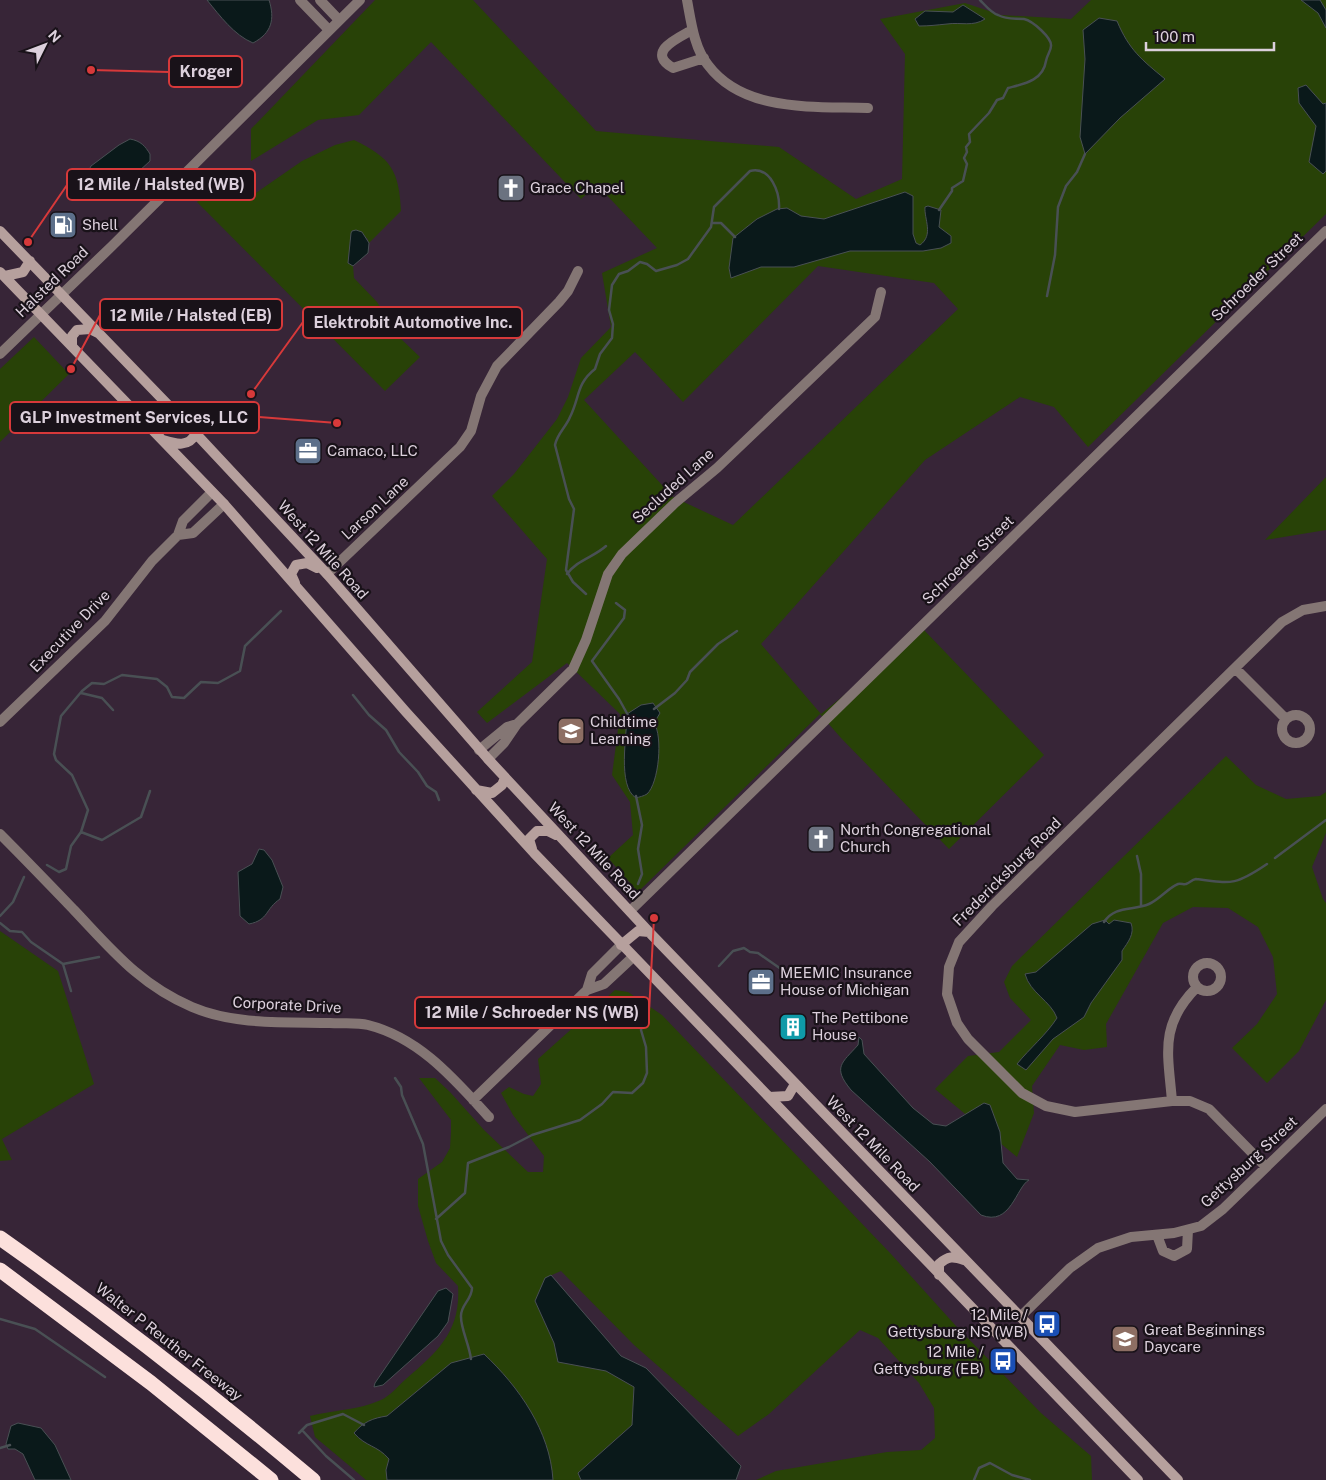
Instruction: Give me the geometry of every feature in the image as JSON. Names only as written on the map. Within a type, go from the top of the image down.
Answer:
[{"type":"highway","name":"Walter P Reuther Freeway","points":[[0,1238],[76,1291],[174,1367],[313,1480]]},
{"type":"highway","points":[[0,1270],[144,1378],[271,1480]]},
{"type":"main road","name":"West 12 Mile Road","points":[[0,231],[196,433],[326,574],[479,750],[649,932],[1020,1316],[1173,1478]]},
{"type":"main road","points":[[2,274],[23,272],[30,261]]},
{"type":"main road","points":[[2,274],[224,504],[476,790],[534,853],[1138,1480]]},
{"type":"main road","points":[[72,345],[72,336],[77,330],[83,328],[103,336]]},
{"type":"main road","points":[[162,440],[176,444],[185,444],[190,442],[196,433]]},
{"type":"main road","points":[[296,586],[291,574],[296,565],[307,563],[326,574]]},
{"type":"main road","points":[[476,790],[492,793],[502,785],[505,778]]},
{"type":"main road","points":[[534,853],[529,839],[537,831],[548,831],[560,837]]},
{"type":"main road","points":[[621,944],[638,931],[649,932]]},
{"type":"main road","points":[[769,1097],[788,1096],[795,1084]]},
{"type":"main road","points":[[939,1275],[939,1264],[945,1259],[955,1256],[965,1260]]},
{"type":"street","points":[[300,0],[329,30]]},
{"type":"street","points":[[320,0],[339,20]]},
{"type":"street","name":"Halsted Road","points":[[0,354],[360,0]]},
{"type":"street","points":[[687,0],[692,30],[707,65],[728,86],[765,102],[868,108]]},
{"type":"street","points":[[692,30],[669,42],[663,52],[663,58],[666,64],[673,68],[704,58]]},
{"type":"street","name":"Schroeder Street","points":[[630,911],[1326,231]]},
{"type":"street","name":"Larson Lane","points":[[326,574],[460,447],[471,430],[481,396],[497,366],[559,302],[568,291],[578,271]]},
{"type":"street","name":"Secluded Lane","points":[[488,759],[504,743],[517,724],[573,670],[586,640],[608,574],[622,554],[675,503],[717,468],[875,317],[881,292]]},
{"type":"street","name":"Executive Drive","points":[[0,722],[104,621],[152,561],[178,535],[183,521],[212,492]]},
{"type":"street","name":"Executive Drive","points":[[178,535],[193,533],[224,504]]},
{"type":"street","name":"Fredericksburg Road","points":[[1266,1167],[1209,1109],[1190,1101],[1172,1101],[1075,1112],[1046,1106],[1022,1093],[968,1039],[957,1023],[947,994],[949,967],[959,942],[992,906],[1282,622],[1303,610],[1326,606]]},
{"type":"street","points":[[1236,669],[1286,719]]},
{"type":"street","name":"Secluded Lane","points":[[479,750],[507,727],[517,724]]},
{"type":"street","name":"Corporate Drive","points":[[0,834],[130,970],[165,994],[210,1013],[248,1020],[367,1025],[392,1034],[419,1049],[444,1069],[489,1117]]},
{"type":"street","points":[[587,990],[592,974],[621,944]]},
{"type":"street","points":[[473,1100],[587,990],[604,984],[633,957]]},
{"type":"street","points":[[1172,1101],[1167,1042],[1174,1018],[1197,987]]},
{"type":"street","name":"Gettysburg Street","points":[[1020,1316],[1070,1268],[1098,1248],[1131,1237],[1157,1235],[1202,1226],[1223,1209],[1326,1109]]},
{"type":"street","points":[[1157,1235],[1164,1251],[1174,1256],[1187,1249],[1188,1230]]},
{"type":"green space","points":[[375,0],[473,0],[596,131],[779,147],[856,199],[902,179],[905,54],[880,19],[965,3],[1001,15],[1071,19],[1091,0],[1326,0],[1326,214],[1088,447],[1054,407],[1020,397],[925,460],[761,644],[821,714],[924,630],[1044,755],[949,849],[820,714],[638,892],[608,858],[633,835],[630,802],[612,775],[620,714],[567,663],[487,723],[477,712],[532,662],[547,559],[492,496],[514,474],[557,419],[568,397],[581,358],[611,327],[602,273],[657,248],[597,185],[581,199],[431,42],[359,115],[318,120],[251,161],[251,129]],"holes":[[[818,266],[934,283],[958,309],[733,525],[673,497],[584,400],[635,352],[683,402]]]},
{"type":"green space","points":[[354,140],[377,153],[391,167],[398,185],[401,211],[369,243],[367,238],[351,233],[348,263],[353,266],[354,278],[377,302],[400,338],[420,357],[385,391],[197,202],[216,184],[235,194],[253,195],[302,161],[335,145]]},
{"type":"green space","points":[[34,337],[69,374],[0,442],[0,369]]},
{"type":"green space","points":[[1326,477],[1326,530],[1265,540]]},
{"type":"green space","points":[[1226,756],[1256,785],[1286,799],[1320,796],[1326,792],[1326,833],[1312,867],[1326,903],[1326,1000],[1299,1051],[1267,1083],[1232,1048],[1257,1024],[1277,994],[1273,957],[1258,927],[1228,908],[1193,907],[1163,923],[1106,1024],[1107,1047],[1084,1050],[1060,1045],[1032,1086],[1034,1113],[1017,1157],[935,1089],[968,1056],[999,1052],[1031,1020],[1010,998],[1004,982],[1012,966]]},
{"type":"green space","points":[[0,931],[58,971],[94,1084],[2,1139],[12,1160],[0,1161]]},
{"type":"green space","points":[[615,990],[628,992],[662,1015],[891,1254],[956,1326],[1041,1413],[1091,1456],[1092,1480],[756,1480],[776,1471],[887,1452],[921,1450],[935,1438],[934,1408],[919,1383],[878,1338],[860,1330],[769,1414],[738,1436],[634,1345],[561,1271],[545,1278],[535,1301],[554,1343],[558,1362],[606,1371],[634,1387],[632,1425],[579,1472],[581,1480],[553,1480],[451,1363],[387,1416],[369,1421],[354,1433],[358,1438],[385,1454],[389,1459],[386,1470],[387,1480],[366,1480],[315,1437],[310,1416],[364,1406],[384,1398],[438,1349],[452,1327],[456,1315],[458,1286],[436,1263],[418,1206],[418,1179],[442,1162],[450,1148],[451,1120],[419,1078],[435,1078],[484,1130],[528,1172],[543,1172],[544,1156],[513,1115],[501,1093],[509,1087],[533,1096],[541,1084],[538,1059]]},
{"type":"shaded area","points":[[207,0],[269,0],[272,19],[268,30],[253,43],[246,40],[222,19]]},
{"type":"shaded area","points":[[1301,0],[1320,0],[1326,10],[1326,28],[1318,13]]},
{"type":"shaded area","points":[[963,5],[985,19],[971,24],[919,26],[915,19],[925,11],[953,12]]},
{"type":"shaded area","points":[[1099,18],[1117,21],[1131,47],[1165,79],[1120,118],[1085,154],[1080,137],[1085,59],[1083,30]]},
{"type":"shaded area","points":[[1306,85],[1323,104],[1326,103],[1326,171],[1323,174],[1309,162],[1316,126],[1299,103],[1298,88]]},
{"type":"shaded area","points":[[130,139],[144,146],[150,154],[150,161],[126,183],[114,188],[100,181],[89,170],[91,166]]},
{"type":"shaded area","points":[[905,192],[913,196],[913,234],[916,243],[920,245],[927,237],[925,207],[928,206],[941,210],[939,227],[951,236],[951,243],[941,248],[923,251],[850,251],[794,267],[761,267],[731,278],[729,268],[733,238],[757,219],[777,209],[787,208],[801,216],[824,219]]},
{"type":"shaded area","points":[[356,230],[362,232],[369,243],[368,253],[353,266],[348,263],[351,233]]},
{"type":"shaded area","points":[[653,703],[660,713],[654,723],[657,729],[659,748],[657,770],[647,794],[636,798],[630,792],[625,772],[627,714],[641,705]]},
{"type":"shaded area","points":[[259,849],[264,850],[272,860],[283,887],[280,899],[264,917],[249,924],[240,916],[238,872],[252,864]]},
{"type":"shaded area","points":[[1105,920],[1109,924],[1114,920],[1131,923],[1132,931],[1129,941],[1122,951],[1122,960],[1091,1003],[1084,1017],[1053,1039],[1026,1070],[1017,1064],[1057,1018],[1050,1007],[1031,986],[1025,974],[1036,972],[1092,924]]},
{"type":"shaded area","points":[[859,1037],[862,1040],[864,1054],[913,1108],[933,1124],[946,1126],[984,1103],[990,1105],[1000,1132],[1003,1163],[1017,1179],[1029,1180],[1024,1184],[1006,1211],[999,1216],[981,1215],[930,1162],[851,1090],[842,1076],[841,1066],[858,1045]]},
{"type":"shaded area","points":[[551,1275],[621,1356],[646,1368],[741,1466],[736,1480],[581,1480],[578,1473],[632,1425],[634,1387],[606,1371],[558,1362],[554,1343],[535,1301],[545,1278]]},
{"type":"shaded area","points":[[446,1288],[453,1294],[448,1322],[438,1336],[383,1385],[374,1387],[438,1291]]},
{"type":"shaded area","points":[[484,1354],[520,1395],[539,1427],[551,1462],[553,1480],[387,1480],[386,1470],[389,1459],[385,1454],[358,1438],[354,1433],[369,1421],[387,1416],[451,1363]]},
{"type":"shaded area","points":[[18,1423],[41,1428],[55,1445],[71,1480],[35,1480],[23,1454],[15,1449],[8,1449],[6,1444],[11,1426]]},
{"type":"waterway","points":[[939,210],[952,191],[952,188],[963,181],[967,164],[964,158],[967,152],[966,147],[970,142],[969,134],[989,113],[997,100],[1003,98],[1008,88],[1032,80],[1041,73],[1051,48],[1048,39],[1041,30],[1028,20],[1001,17],[988,9],[980,0]]},
{"type":"waterway","points":[[1047,296],[1055,255],[1058,207],[1066,186],[1077,172],[1085,154]]},
{"type":"waterway","points":[[586,594],[573,582],[566,570],[574,509],[569,499],[555,445],[570,417],[584,380],[595,369],[600,354],[612,338],[613,324],[609,310],[612,285],[619,274],[628,271],[640,262],[647,264],[656,271],[677,265],[688,259],[711,227],[714,207],[750,171],[764,173],[773,182],[778,196],[779,209]]},
{"type":"waterway","points":[[713,223],[721,223],[735,237]]},
{"type":"waterway","points":[[567,574],[576,565],[606,546]]},
{"type":"waterway","points":[[616,603],[625,610],[624,618],[592,661],[619,699],[629,717]]},
{"type":"waterway","points":[[47,865],[59,872],[66,869],[71,846],[81,832],[88,810],[72,775],[56,760],[54,754],[61,716],[82,691],[92,683],[104,684],[122,675],[157,679],[167,687],[172,697],[184,698],[201,682],[218,683],[240,671],[245,646],[281,611]]},
{"type":"waterway","points":[[654,709],[675,693],[687,680],[690,672],[718,644],[737,631]]},
{"type":"waterway","points":[[81,693],[102,698],[113,710]]},
{"type":"waterway","points":[[353,695],[369,715],[386,730],[399,752],[418,772],[427,786],[436,792],[439,800]]},
{"type":"waterway","points":[[81,832],[102,840],[141,817],[150,791]]},
{"type":"waterway","points":[[636,796],[642,825],[638,849],[642,874],[638,884]]},
{"type":"waterway","points":[[1275,858],[1326,820]]},
{"type":"waterway","points":[[1137,856],[1141,874],[1141,906]]},
{"type":"waterway","points":[[1104,922],[1113,913],[1149,904],[1178,884],[1185,884],[1196,879],[1218,882],[1234,881],[1248,876],[1267,864]]},
{"type":"waterway","points":[[0,916],[13,902],[24,877]]},
{"type":"waterway","points":[[0,923],[10,931],[22,932],[31,942],[63,964],[99,957]]},
{"type":"waterway","points":[[719,966],[733,951],[744,948],[750,952],[758,953],[781,969],[799,977]]},
{"type":"waterway","points":[[63,964],[71,991]]},
{"type":"waterway","points":[[436,1219],[465,1193],[468,1163],[509,1147],[532,1135],[580,1120],[602,1104],[613,1092],[632,1093],[643,1083],[647,1073],[646,1047],[641,1030],[649,1006]]},
{"type":"waterway","points":[[395,1078],[401,1087],[402,1095],[423,1144],[441,1241],[448,1255],[472,1288],[461,1313],[462,1327],[471,1359]]},
{"type":"waterway","points":[[0,1319],[35,1329],[105,1377]]},
{"type":"waterway","points":[[299,1433],[307,1425],[343,1414],[364,1425]]},
{"type":"waterway","points":[[302,1430],[326,1456],[354,1480]]},
{"type":"waterway","points":[[0,1448],[10,1445]]},
{"type":"waterway","points":[[974,1480],[979,1468],[990,1463],[1012,1475],[1030,1480]]},
{"type":"place","name":"Kroger","points":[[91,70]]},
{"type":"place","name":"Grace Chapel","points":[[511,188]]},
{"type":"place","name":"Shell","points":[[63,225]]},
{"type":"place","name":"12 Mile / Halsted (WB)","points":[[28,242]]},
{"type":"place","name":"12 Mile / Halsted (EB)","points":[[71,369]]},
{"type":"place","name":"Elektrobit Automotive Inc.","points":[[251,394]]},
{"type":"place","name":"GLP Investment Services, LLC","points":[[337,423]]},
{"type":"place","name":"Camaco, LLC","points":[[308,451]]},
{"type":"place","name":"Childtime Learning","points":[[571,731]]},
{"type":"place","name":"North Congregational Church","points":[[821,839]]},
{"type":"place","name":"12 Mile / Schroeder NS (WB)","points":[[654,918]]},
{"type":"place","name":"MEEMIC Insurance House of Michigan","points":[[761,982]]},
{"type":"place","name":"The Pettibone House","points":[[793,1027]]},
{"type":"place","name":"12 Mile / Gettysburg NS (WB)","points":[[1047,1324]]},
{"type":"place","name":"Great Beginnings Daycare","points":[[1125,1339]]},
{"type":"place","name":"12 Mile / Gettysburg (EB)","points":[[1003,1361]]}]
